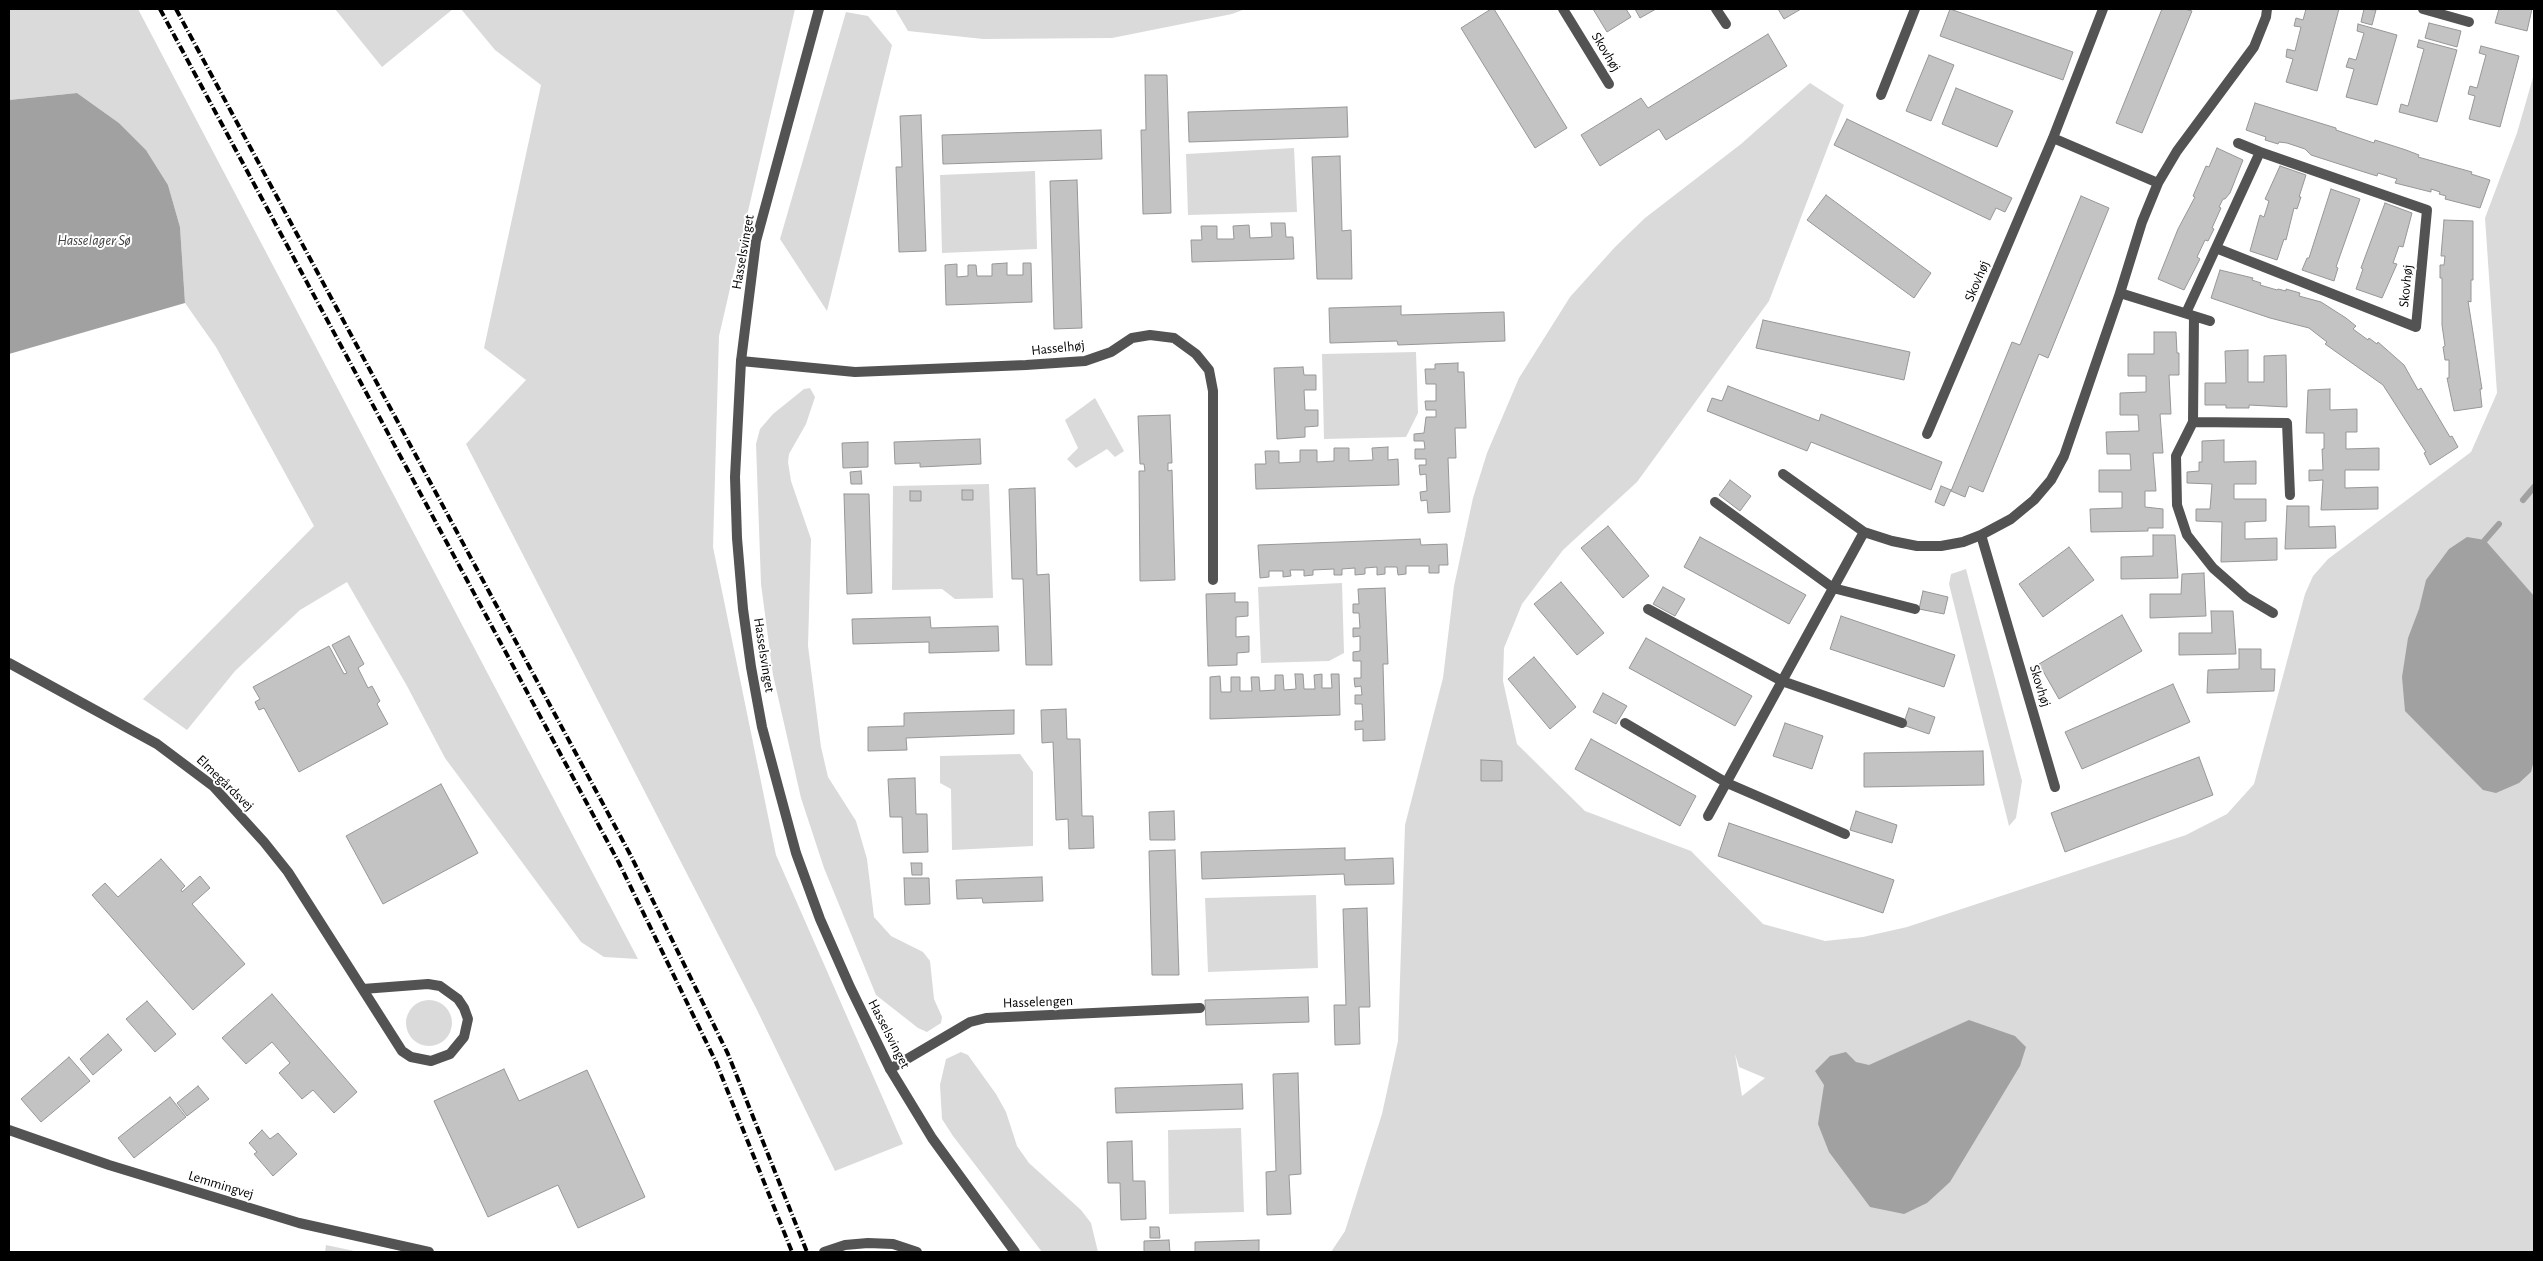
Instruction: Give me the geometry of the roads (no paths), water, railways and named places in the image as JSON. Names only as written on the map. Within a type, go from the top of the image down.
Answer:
[{"type":"street","name":"Hasselsvinget","points":[[819,9],[756,241],[741,361],[736,459],[737,538],[743,609],[762,727],[796,853],[820,919],[890,1069],[932,1138],[1015,1252]]},
{"type":"street","name":"Skovhøj","points":[[1563,9],[1609,84]]},
{"type":"street","points":[[1716,9],[1726,24]]},
{"type":"street","points":[[1881,95],[1915,9]]},
{"type":"street","name":"Skovhøj","points":[[1927,434],[2053,138],[2103,9]]},
{"type":"street","points":[[1783,474],[1864,532],[1892,541],[1917,546],[1941,546],[1964,542],[2011,519],[2034,500],[2051,480],[2064,456],[2120,293],[2142,222],[2158,183],[2177,151],[2254,47],[2266,17],[2267,9]]},
{"type":"street","points":[[2423,9],[2470,22]]},
{"type":"street","points":[[2053,138],[2158,183]]},
{"type":"street","name":"Skovhøj","points":[[2216,248],[2416,328],[2427,210],[2238,143]]},
{"type":"street","points":[[2260,152],[2216,248],[2190,315],[2193,422],[2176,456],[2177,505],[2187,535],[2213,568],[2246,598],[2273,613]]},
{"type":"street","points":[[2120,293],[2210,321]]},
{"type":"street","name":"Hasselhøj","points":[[741,361],[855,372],[1026,366],[1085,361],[1111,352],[1132,338],[1150,335],[1174,338],[1196,354],[1209,370],[1214,392],[1213,580]]},
{"type":"street","points":[[2193,422],[2287,423],[2290,495]]},
{"type":"street","points":[[1715,502],[1833,588],[1915,609]]},
{"type":"street","points":[[1708,816],[1864,532]]},
{"type":"street","name":"Skovhøj","points":[[1981,535],[2055,787]]},
{"type":"street","points":[[1648,609],[1782,680],[1902,723]]},
{"type":"street","name":"Elmegårdsvej","points":[[9,663],[157,744],[213,786],[264,842],[288,872],[363,988],[395,1043],[411,1057],[431,1061],[442,1058],[454,1050],[464,1037],[468,1019],[464,1008],[458,999],[440,986],[428,984],[363,988]]},
{"type":"street","points":[[1625,723],[1726,783],[1845,834]]},
{"type":"street","name":"Hasselengen","points":[[890,1069],[970,1022],[986,1018],[1200,1008]]},
{"type":"street","name":"Lemmingvej","points":[[9,1130],[100,1162],[300,1223],[429,1252]]},
{"type":"street","points":[[824,1252],[845,1245],[893,1244],[917,1252]]},
{"type":"water","name":"Hasselager Sø","points":[[77,93],[119,123],[146,150],[168,185],[180,227],[185,303],[9,354],[9,100]]},
{"type":"water","points":[[2467,537],[2485,540],[2534,596],[2534,760],[2531,772],[2519,783],[2496,793],[2483,790],[2405,711],[2402,677],[2408,638],[2419,609],[2426,580],[2449,549]]},
{"type":"water","points":[[1969,1020],[2015,1036],[2026,1047],[2020,1066],[1950,1182],[1927,1203],[1904,1214],[1870,1207],[1829,1152],[1818,1124],[1824,1085],[1815,1071],[1830,1056],[1846,1052],[1856,1062],[1869,1065]]},
{"type":"waterway","points":[[2523,500],[2534,487]]},
{"type":"waterway","points":[[2485,540],[2499,524]]},
{"type":"railway","points":[[160,9],[619,863],[716,1062],[792,1252]]},
{"type":"railway","points":[[176,9],[631,856],[728,1054],[807,1252]]}]
